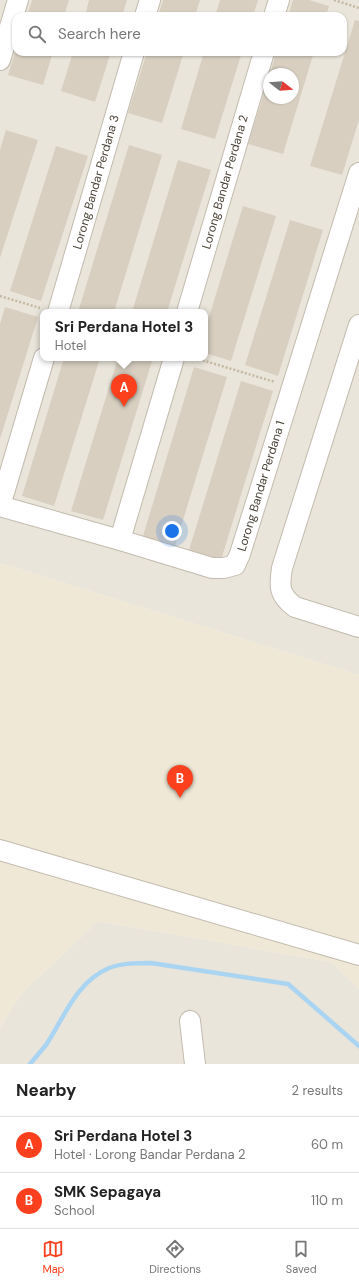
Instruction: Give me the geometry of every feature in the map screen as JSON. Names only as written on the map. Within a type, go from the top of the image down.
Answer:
[{"type":"street","points":[[14,12],[18,0]]},
{"type":"street","points":[[146,12],[150,0]]},
{"type":"street","points":[[275,12],[279,0]]},
{"type":"street","points":[[0,60],[12,20]]},
{"type":"street","name":"Lorong Bandar Perdana 3","points":[[49,309],[133,56]]},
{"type":"street","name":"Lorong Bandar Perdana 2","points":[[188,309],[263,56]]},
{"type":"street","name":"Lorong Bandar Perdana 1","points":[[0,506],[212,568],[224,568],[235,565],[243,547],[359,173]]},
{"type":"street","points":[[359,325],[282,568],[280,582],[282,593],[286,600],[295,607],[359,627]]},
{"type":"street","points":[[0,506],[43,361]]},
{"type":"street","points":[[120,540],[173,361]]},
{"type":"street","points":[[0,850],[359,954]]},
{"type":"street","points":[[190,1021],[195,1064]]},
{"type":"path","points":[[334,0],[359,8]]},
{"type":"path","points":[[0,296],[46,309]]},
{"type":"path","points":[[205,361],[276,382]]},
{"type":"shaded area","points":[[0,0],[359,0],[359,675],[0,563]]},
{"type":"shaded area","points":[[0,563],[359,675],[359,989],[331,962],[98,921],[22,993],[0,1027]]},
{"type":"shaded area","points":[[98,921],[331,962],[359,989],[359,1064],[0,1064],[0,1027],[22,993]]},
{"type":"building","points":[[32,0],[69,0],[65,12],[28,12]]},
{"type":"building","points":[[89,0],[127,0],[123,12],[86,12]]},
{"type":"building","points":[[163,0],[200,0],[196,12],[159,12]]},
{"type":"building","points":[[220,0],[258,0],[254,12],[216,12]]},
{"type":"building","points":[[293,0],[309,0],[329,6],[327,12],[289,12]]},
{"type":"building","points":[[355,20],[359,21],[359,120],[342,175],[310,166],[344,56],[347,56],[347,46]]},
{"type":"building","points":[[14,56],[52,56],[43,85],[8,75]]},
{"type":"building","points":[[72,56],[110,56],[95,102],[61,91]]},
{"type":"building","points":[[146,56],[183,56],[162,123],[128,113]]},
{"type":"building","points":[[203,56],[241,56],[215,139],[181,129]]},
{"type":"building","points":[[275,56],[313,56],[299,101],[299,68],[272,68]]},
{"type":"building","points":[[263,96],[263,104],[298,104],[283,154],[248,144]]},
{"type":"building","points":[[6,130],[38,140],[0,258],[0,150]]},
{"type":"building","points":[[129,145],[162,155],[115,309],[79,309]]},
{"type":"building","points":[[56,146],[88,156],[41,301],[10,291]]},
{"type":"building","points":[[178,160],[211,170],[168,309],[133,309]]},
{"type":"building","points":[[243,206],[276,216],[231,361],[208,354],[208,320]]},
{"type":"building","points":[[290,220],[323,230],[278,376],[245,365]]},
{"type":"building","points":[[5,307],[38,317],[0,439],[0,324]]},
{"type":"building","points":[[63,361],[99,361],[54,506],[22,496]]},
{"type":"building","points":[[117,361],[152,361],[103,520],[71,511]]},
{"type":"building","points":[[194,367],[227,377],[175,546],[143,536]]},
{"type":"building","points":[[241,381],[273,391],[221,560],[189,550]]},
{"type":"waterway","points":[[30,1064],[46,1045],[79,991],[88,982],[109,968],[135,963],[151,963],[288,984],[359,1046]]},
{"type":"place","name":"Sri Perdana Hotel 3","points":[[124,407]]},
{"type":"place","name":"SMK Sepagaya","points":[[180,798]]}]
